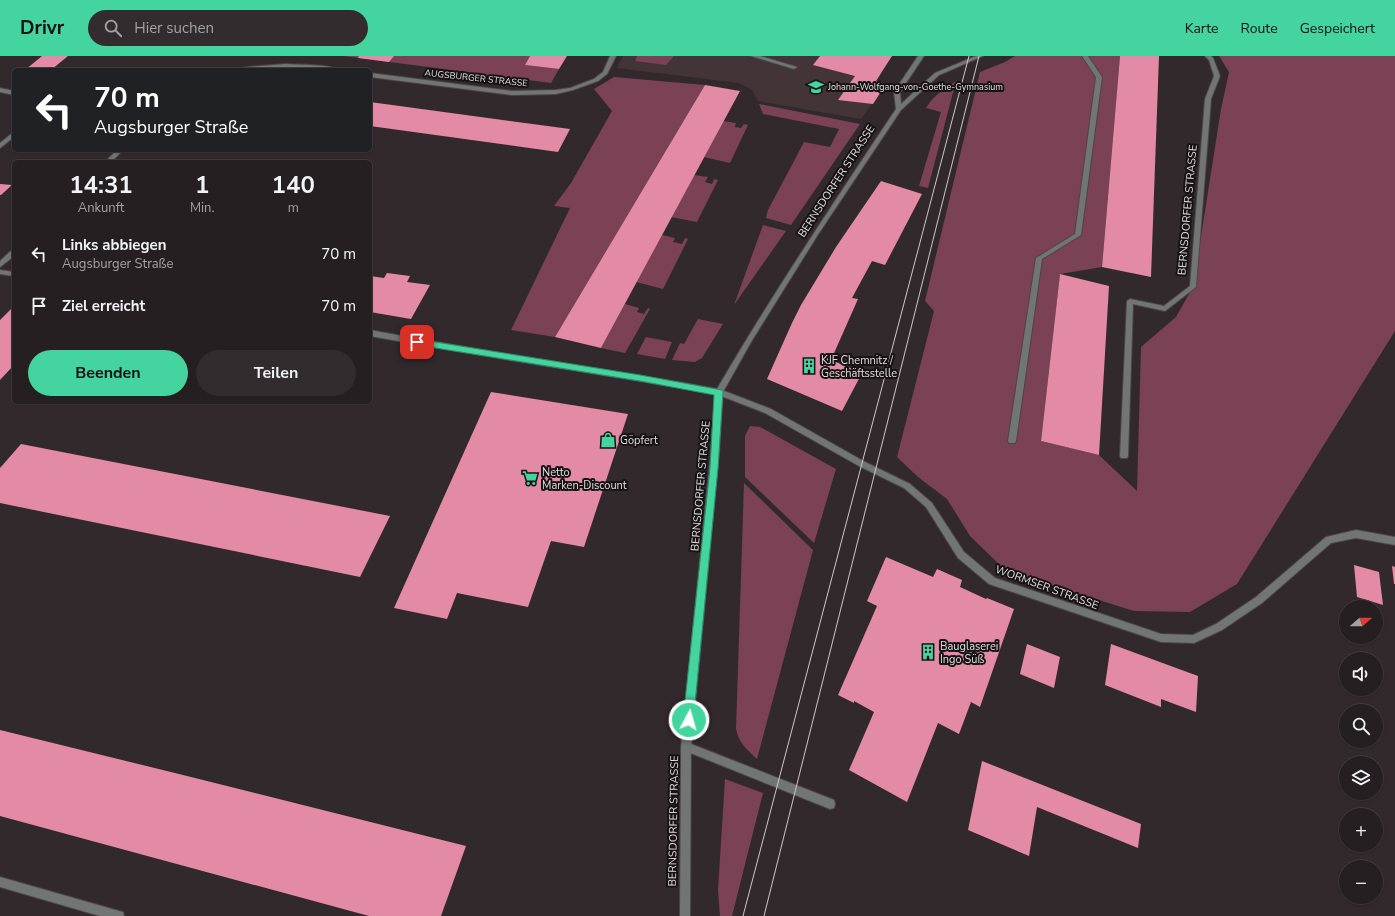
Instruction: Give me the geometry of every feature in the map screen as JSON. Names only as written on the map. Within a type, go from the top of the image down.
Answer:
[{"type":"street","name":"AUGSBURGER STRASSE","points":[[372,74],[512,93],[556,92],[571,89],[596,80],[605,72],[614,56]]},
{"type":"street","points":[[754,56],[794,67]]},
{"type":"street","points":[[899,109],[897,92],[921,56]]},
{"type":"street","name":"BERNSDORFER STRASSE","points":[[685,916],[686,747],[714,468],[719,392],[749,340],[810,242],[899,109],[937,74],[980,56]]},
{"type":"street","points":[[1012,441],[1039,258],[1078,235],[1099,77],[1085,56]]},
{"type":"street","name":"BERNSDORFER STRASSE","points":[[1124,456],[1130,301],[1165,310],[1193,286],[1208,99],[1217,76],[1211,59],[1208,56]]},
{"type":"street","points":[[249,68],[279,64],[321,68]]},
{"type":"street","points":[[0,90],[12,93]]},
{"type":"street","points":[[0,146],[12,136]]},
{"type":"street","points":[[110,160],[118,152]]},
{"type":"street","points":[[0,265],[12,254]]},
{"type":"street","points":[[0,272],[12,274]]},
{"type":"street","points":[[372,333],[467,351],[719,392]]},
{"type":"street","name":"WORMSER STRASSE","points":[[719,392],[768,412],[862,464],[907,486],[929,505],[961,555],[992,581],[1161,638],[1194,639],[1219,626],[1259,600],[1329,540],[1356,534],[1395,541]]},
{"type":"street","points":[[686,747],[830,804]]},
{"type":"street","points":[[0,882],[119,916]]},
{"type":"shaded area","points":[[344,56],[530,56],[525,65],[559,69],[551,83]]},
{"type":"shaded area","name":"Johann-Wolfgang-von-Goethe-Gymnasium","points":[[623,56],[892,56],[876,81],[886,84],[861,119],[758,101],[752,90],[739,83],[617,68]]},
{"type":"shaded area","points":[[637,56],[674,56],[666,65],[635,61]]},
{"type":"shaded area","points":[[1015,56],[1120,56],[1102,267],[1060,274],[1041,441],[1099,455],[1137,491],[1141,347],[1176,317],[1193,287],[1221,109],[1229,72],[1219,56],[1395,56],[1395,331],[1237,584],[1190,612],[1134,611],[1006,571],[970,536],[947,499],[918,477],[897,457],[934,311],[925,301],[980,72],[1005,62]]},
{"type":"shaded area","points":[[614,77],[705,85],[555,337],[511,330],[570,208],[554,206],[571,183],[612,111],[594,89]]},
{"type":"shaded area","points":[[956,81],[928,188],[919,186],[941,112],[926,108],[935,96]]},
{"type":"shaded area","points":[[759,104],[860,124],[791,225],[766,218],[768,210],[804,142],[830,147],[839,129],[763,114]]},
{"type":"shaded area","points":[[723,121],[736,123],[735,127],[741,128],[744,124],[748,125],[730,163],[704,157]]},
{"type":"shaded area","points":[[694,175],[708,177],[705,182],[712,184],[714,179],[718,180],[697,222],[671,217]]},
{"type":"shaded area","points":[[763,225],[786,231],[734,305]]},
{"type":"shaded area","points":[[662,235],[675,238],[673,242],[682,244],[685,238],[688,239],[663,289],[636,282]]},
{"type":"shaded area","points":[[625,304],[639,308],[637,312],[644,314],[648,308],[650,309],[625,353],[601,348]]},
{"type":"shaded area","points":[[698,319],[723,324],[702,358],[695,362],[672,360],[680,343],[684,344]]},
{"type":"shaded area","points":[[646,337],[672,342],[665,359],[637,354]]},
{"type":"shaded area","points":[[750,426],[760,427],[836,469],[814,543],[745,477],[745,436]]},
{"type":"shaded area","points":[[744,483],[813,550],[757,759],[744,746],[736,729]]},
{"type":"shaded area","points":[[725,779],[763,793],[732,916],[720,916],[718,890]]},
{"type":"building","points":[[42,56],[68,56],[53,68],[27,68]]},
{"type":"building","points":[[359,56],[394,56],[389,62],[358,58]]},
{"type":"building","points":[[530,56],[567,56],[559,69],[525,65]]},
{"type":"building","points":[[820,56],[892,56],[876,81],[886,84],[873,104],[838,100],[855,76],[813,65]]},
{"type":"building","points":[[1120,56],[1159,56],[1151,277],[1102,267]]},
{"type":"building","points":[[705,85],[740,91],[601,348],[555,337]]},
{"type":"building","points":[[372,102],[570,129],[558,152],[372,126]]},
{"type":"building","points":[[881,181],[922,194],[885,265],[872,261],[852,298],[858,299],[831,360],[862,373],[842,411],[767,379],[801,305],[836,247]]},
{"type":"building","points":[[0,184],[12,185],[0,195]]},
{"type":"building","points":[[387,273],[410,276],[407,282],[430,285],[411,319],[372,312],[372,276],[384,278]]},
{"type":"building","points":[[1060,274],[1109,286],[1099,455],[1041,441]]},
{"type":"building","points":[[12,308],[12,367],[0,380],[0,320]]},
{"type":"building","name":"Netto Marken-Discount","points":[[491,392],[628,414],[584,547],[551,541],[528,607],[457,593],[447,619],[394,608]]},
{"type":"building","points":[[21,444],[390,516],[360,577],[0,503],[0,468]]},
{"type":"building","name":"Bauglaserei Ingo Süß","points":[[886,557],[933,577],[937,569],[962,580],[960,587],[986,599],[987,598],[1014,609],[980,707],[971,702],[959,734],[938,723],[907,802],[849,770],[874,712],[854,701],[854,703],[838,695],[877,606],[867,601]]},
{"type":"building","points":[[1354,565],[1379,572],[1382,600],[1367,600],[1357,597]]},
{"type":"building","points":[[1392,566],[1395,567],[1395,584],[1394,584]]},
{"type":"building","points":[[1027,644],[1060,657],[1054,688],[1020,674]]},
{"type":"building","points":[[1111,644],[1198,676],[1196,712],[1161,699],[1161,707],[1105,685]]},
{"type":"building","points":[[0,730],[466,846],[441,916],[369,916],[0,816]]},
{"type":"building","points":[[982,761],[1141,824],[1138,848],[1037,807],[1029,856],[968,830]]},
{"type":"tram line","points":[[743,916],[969,56]]},
{"type":"tram line","points":[[764,916],[979,56]]},
{"type":"place","name":"Johann-Wolfgang-von-Goethe-Gymnasium","points":[[816,87]]},
{"type":"place","name":"KJF Chemnitz / Geschäftsstelle","points":[[809,366]]},
{"type":"place","name":"Göpfert","points":[[608,440]]},
{"type":"place","name":"Netto Marken-Discount","points":[[530,478]]},
{"type":"place","name":"Bauglaserei Ingo Süß","points":[[928,652]]},
{"type":"route","points":[[417,342],[719,392],[714,468],[689,720]]}]
